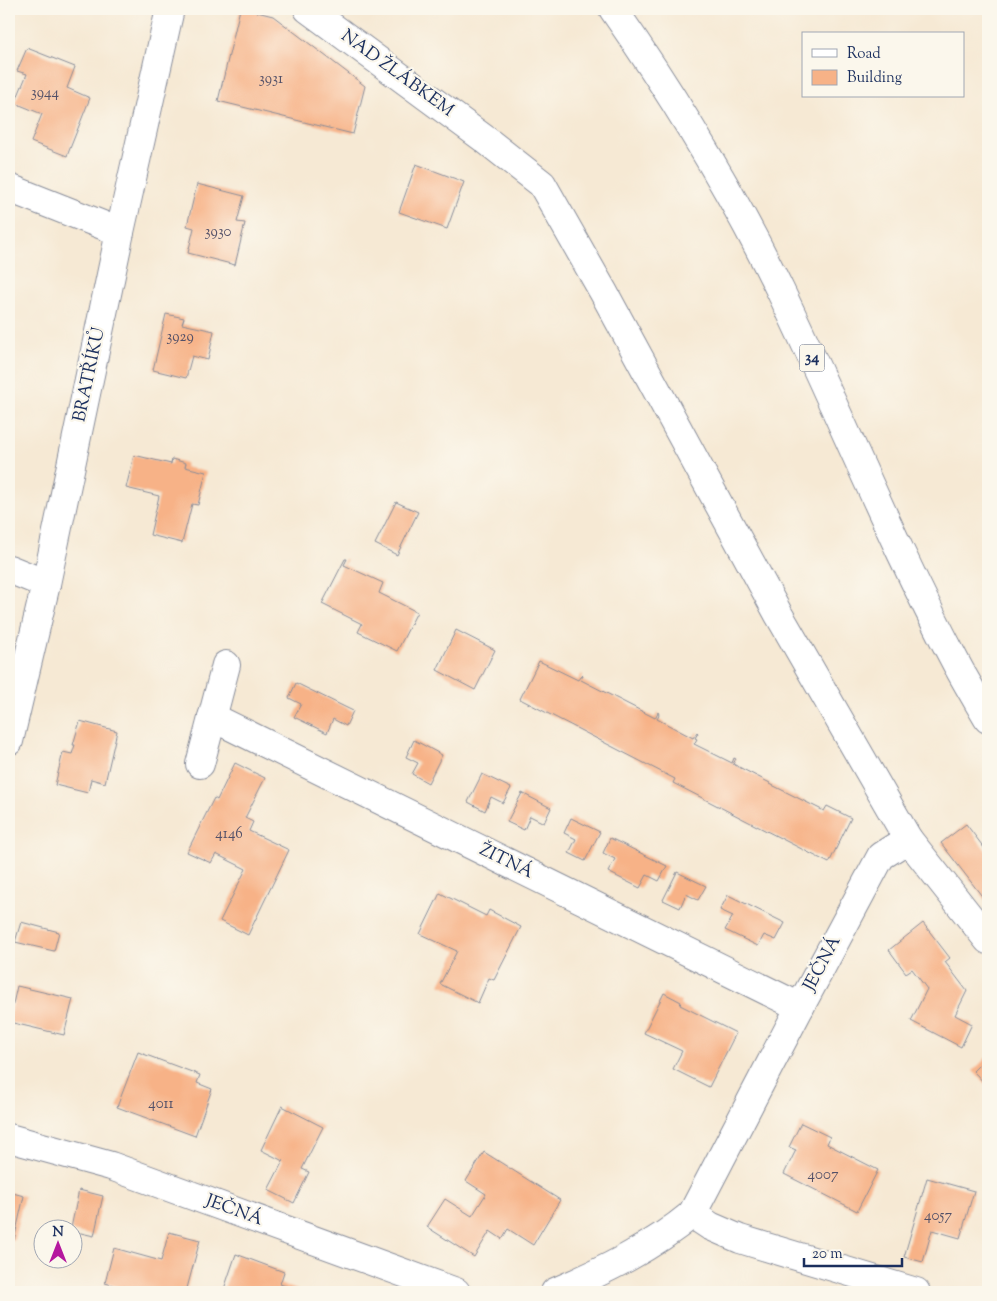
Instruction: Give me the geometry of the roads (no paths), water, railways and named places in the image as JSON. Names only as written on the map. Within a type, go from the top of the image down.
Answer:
[{"type":"street","name":"BRATŘÍKŮ","points":[[9,741],[46,584],[120,232],[170,9]]},
{"type":"street","name":"NAD ŽLÁBKEM","points":[[308,9],[486,140],[542,184],[604,293],[779,615],[908,839]]},
{"type":"street","name":"34","points":[[612,9],[677,105],[749,230],[779,288],[921,595],[988,718]]},
{"type":"street","points":[[9,188],[120,232]]},
{"type":"street","points":[[9,569],[46,584]]},
{"type":"street","points":[[200,764],[226,665]]},
{"type":"street","name":"ŽITNÁ","points":[[212,717],[800,1007]]},
{"type":"street","points":[[908,839],[988,940]]},
{"type":"street","name":"JEČNÁ","points":[[555,1292],[619,1262],[672,1231],[692,1214],[881,856],[908,839]]},
{"type":"street","name":"JEČNÁ","points":[[9,1138],[111,1166],[456,1292]]},
{"type":"street","points":[[692,1214],[710,1226],[740,1239],[872,1286],[916,1292]]}]
